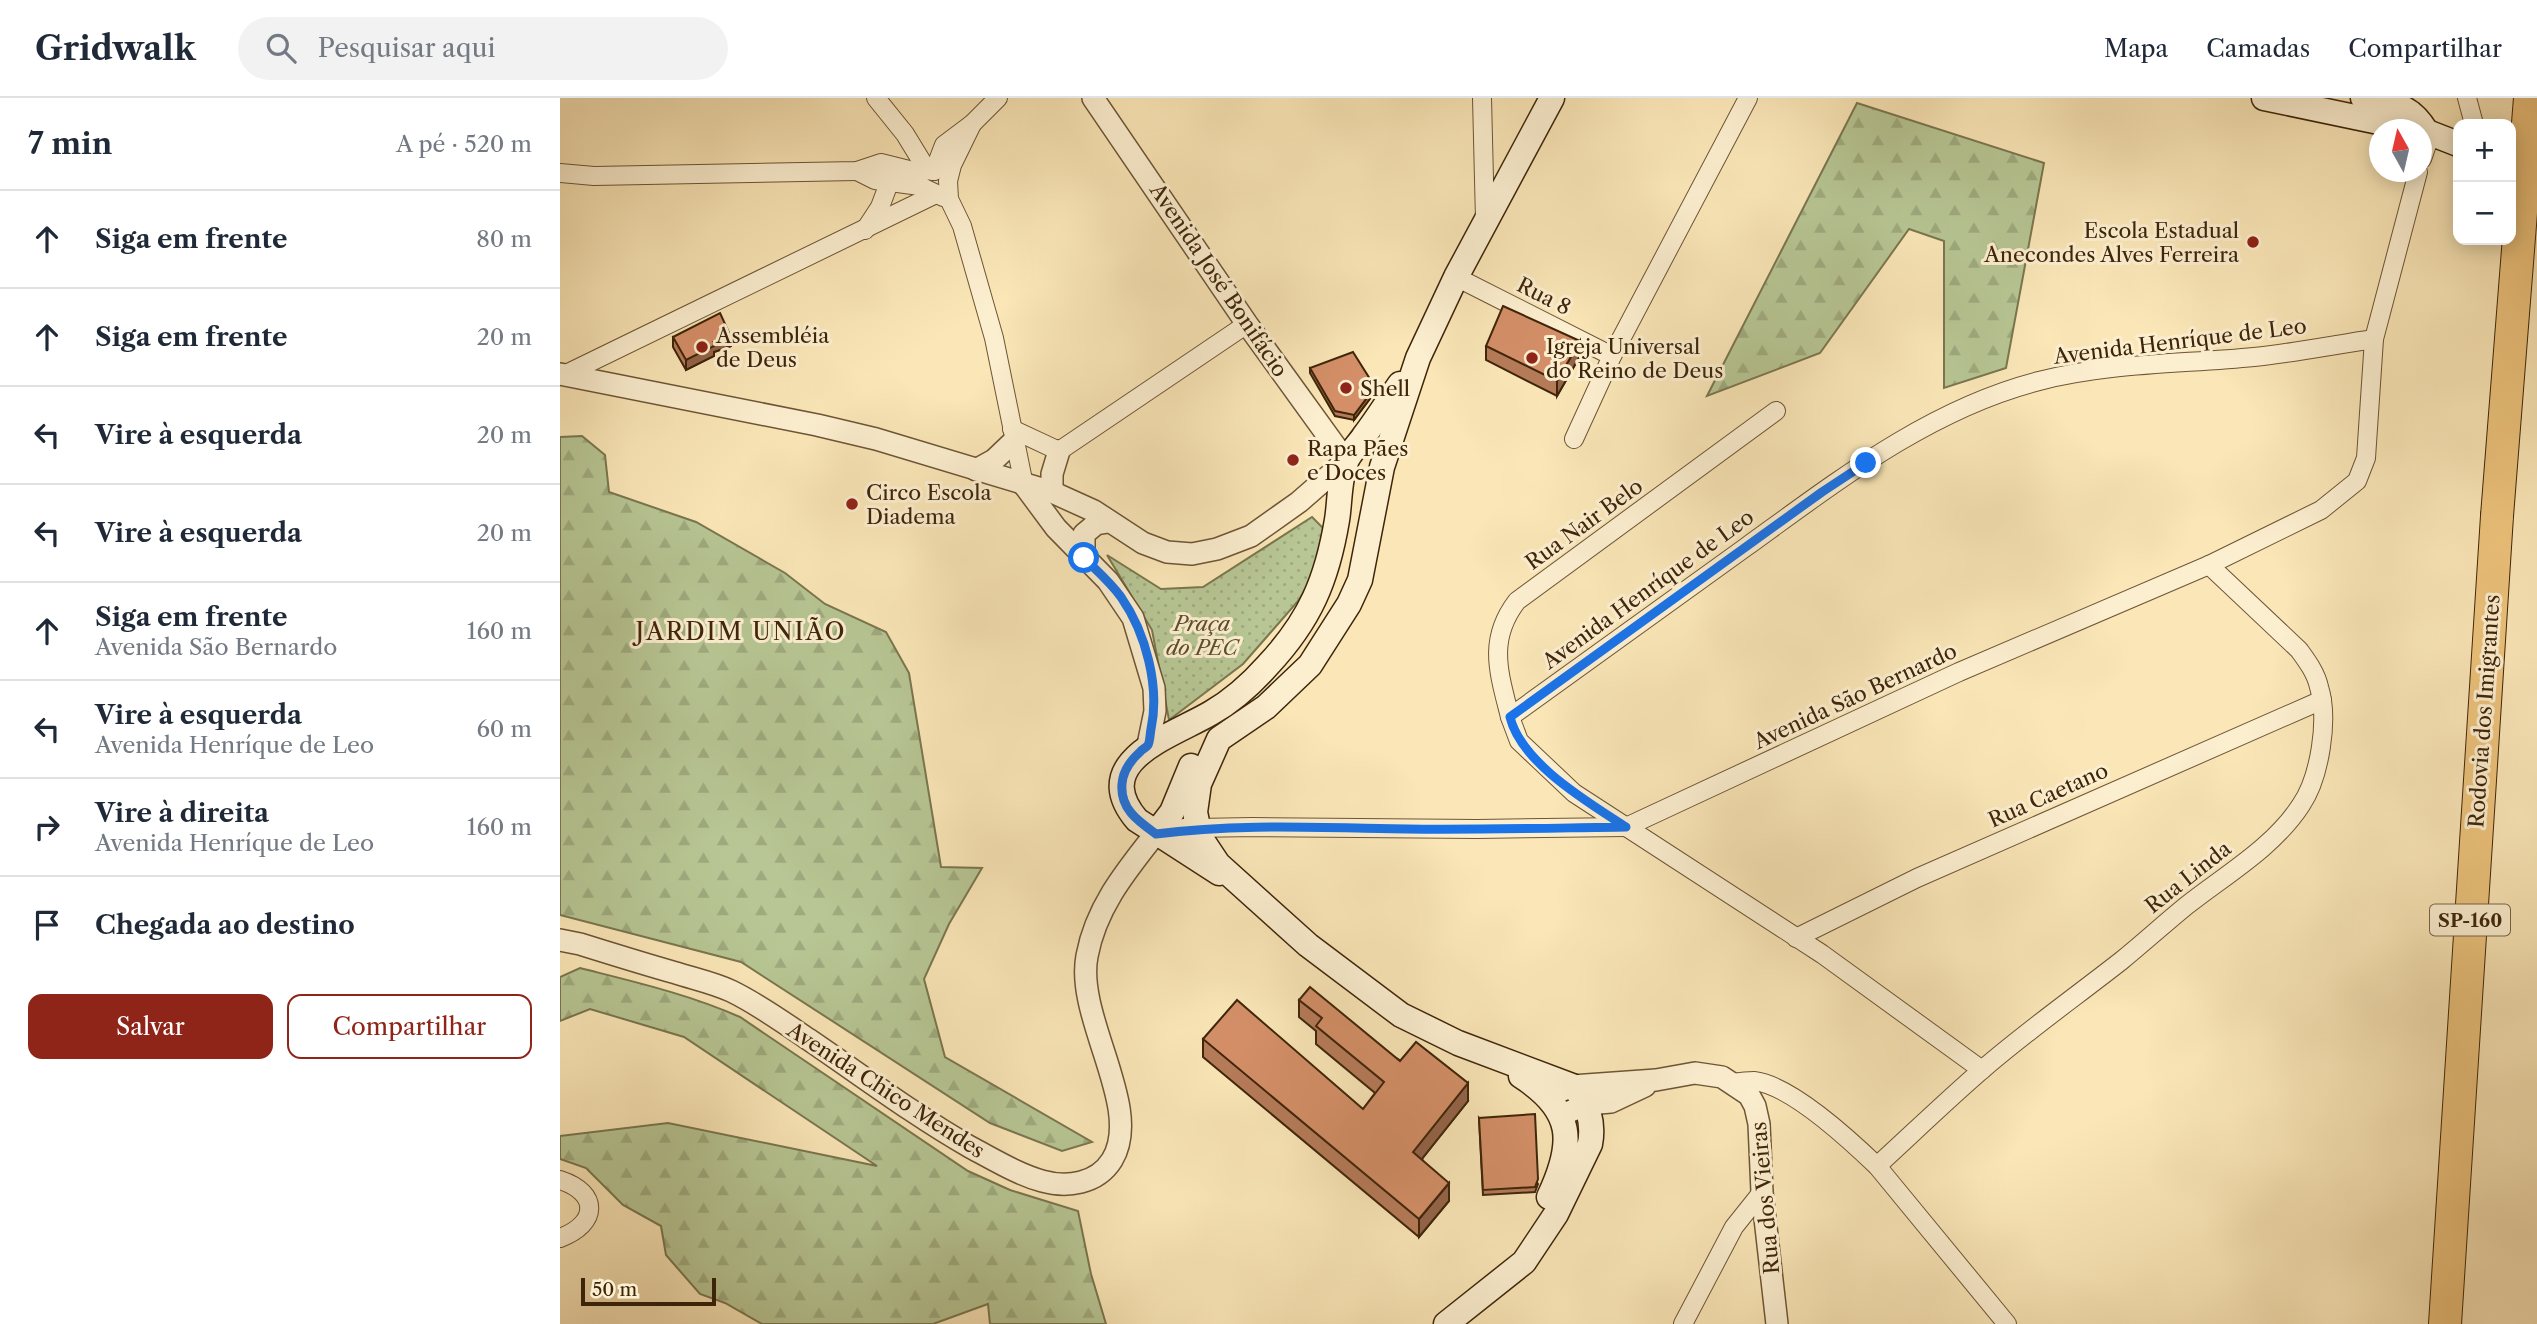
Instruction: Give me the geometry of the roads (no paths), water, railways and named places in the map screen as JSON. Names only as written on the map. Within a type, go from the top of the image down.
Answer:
[{"type":"highway","name":"Rodovia dos Imigrantes","points":[[2445,1324],[2497,516],[2530,98]]},
{"type":"main road","points":[[1156,834],[1172,812],[1195,757],[1266,707],[1310,665],[1349,604],[1360,580],[1382,467],[1418,358],[1456,277],[1552,98]]},
{"type":"main road","points":[[2264,98],[2294,101],[2372,119]]},
{"type":"main road","points":[[2364,98],[2393,105],[2416,114],[2418,119]]},
{"type":"main road","points":[[2432,134],[2453,142]]},
{"type":"main road","points":[[2516,173],[2537,184]]},
{"type":"main road","points":[[1243,888],[1137,820],[1127,808],[1122,796],[1126,768],[1148,746],[1214,712],[1248,685],[1293,636],[1317,597],[1325,577],[1332,553],[1346,461],[1418,358]]},
{"type":"main road","points":[[1346,461],[1354,474],[1360,498],[1363,565]]},
{"type":"main road","points":[[1219,738],[1199,784],[1195,811],[1197,828],[1205,847],[1218,864],[1308,945],[1401,1015],[1458,1043],[1497,1058],[1568,1101],[1592,1135],[1583,1163],[1532,1252],[1515,1270],[1446,1324]]},
{"type":"street","points":[[876,98],[905,134],[931,184],[962,226],[994,338],[1024,485],[1056,528],[1122,598],[1133,618],[1154,688],[1155,711],[1148,746]]},
{"type":"street","points":[[562,374],[865,230],[931,184],[944,145],[972,124],[998,98]]},
{"type":"street","name":"Avenida José Bonifácio","points":[[1093,98],[1247,324],[1346,461]]},
{"type":"street","points":[[1482,98],[1485,222]]},
{"type":"street","points":[[1574,439],[1612,356],[1748,98]]},
{"type":"street","points":[[2467,98],[2473,119]]},
{"type":"street","points":[[857,171],[889,183],[931,184],[948,181],[952,165],[972,124]]},
{"type":"street","points":[[560,173],[594,176],[857,171],[881,163],[931,184]]},
{"type":"street","name":"Avenida São Bernardo","points":[[1197,828],[1626,827],[1959,672],[2209,565],[2321,510],[2357,481],[2366,458],[2374,339],[2415,182]]},
{"type":"street","points":[[865,230],[880,207],[889,183]]},
{"type":"street","name":"Rua 8","points":[[1456,277],[1612,356]]},
{"type":"street","points":[[1052,492],[1052,474],[1059,451],[1247,324]]},
{"type":"street","name":"Avenida Henríque de Leo","points":[[1510,717],[1822,492],[1896,443],[1969,405],[2039,381],[2090,372],[2256,357],[2374,339]]},
{"type":"street","points":[[562,374],[876,439],[1052,492],[1094,511],[1143,543],[1167,552],[1192,554],[1217,549],[1251,536],[1299,502],[1346,461]]},
{"type":"street","name":"Rua Nair Belo","points":[[1510,717],[1497,662],[1497,646],[1506,616],[1517,601],[1776,411]]},
{"type":"street","points":[[1014,435],[1059,451]]},
{"type":"street","points":[[976,470],[994,460],[1014,435]]},
{"type":"street","points":[[1084,558],[1084,534],[1096,524],[1108,522]]},
{"type":"street","name":"Rua Linda","points":[[1877,1166],[1982,1070],[2065,1002],[2120,962],[2185,906],[2264,846],[2290,819],[2310,789],[2322,737],[2322,700],[2310,665],[2299,650],[2209,565]]},
{"type":"street","name":"Rua Caetano","points":[[1796,938],[1917,878],[2322,700]]},
{"type":"street","points":[[1510,717],[1519,741],[1574,793],[1822,954],[1982,1070]]},
{"type":"street","points":[[1156,834],[1197,828]]},
{"type":"street","name":"Avenida Chico Mendes","points":[[562,944],[732,992],[768,1012],[948,1134],[1003,1165],[1041,1181],[1068,1185],[1090,1180],[1106,1170],[1117,1152],[1122,1134],[1120,1110],[1089,997],[1086,958],[1094,927],[1115,886],[1156,834]]},
{"type":"street","points":[[1568,1101],[1611,1102],[1656,1080],[1695,1073],[1713,1075],[1732,1083],[1754,1081],[1790,1096],[1821,1118],[1877,1166],[2007,1324]]},
{"type":"street","name":"Rua dos Vieiras","points":[[1732,1083],[1749,1095],[1758,1116],[1762,1192],[1777,1324]]},
{"type":"street","points":[[560,1180],[579,1189],[587,1197],[590,1208],[587,1220],[578,1230],[560,1238]]},
{"type":"street","points":[[1683,1324],[1734,1227],[1762,1192]]},
{"type":"place","name":"Escola Estadual Anecondes Alves Ferreira","points":[[2253,242]]},
{"type":"place","name":"Assembléia de Deus","points":[[702,347]]},
{"type":"place","name":"Igreja Universal do Reino de Deus","points":[[1532,358]]},
{"type":"place","name":"Shell","points":[[1346,388]]},
{"type":"place","name":"Rapa Pães e Doces","points":[[1293,460]]},
{"type":"place","name":"Circo Escola Diadema","points":[[852,504]]},
{"type":"district","name":"JARDIM UNIÃO","points":[[741,631]]},
{"type":"park label","name":"Praça do PEC","points":[[1202,635]]}]
